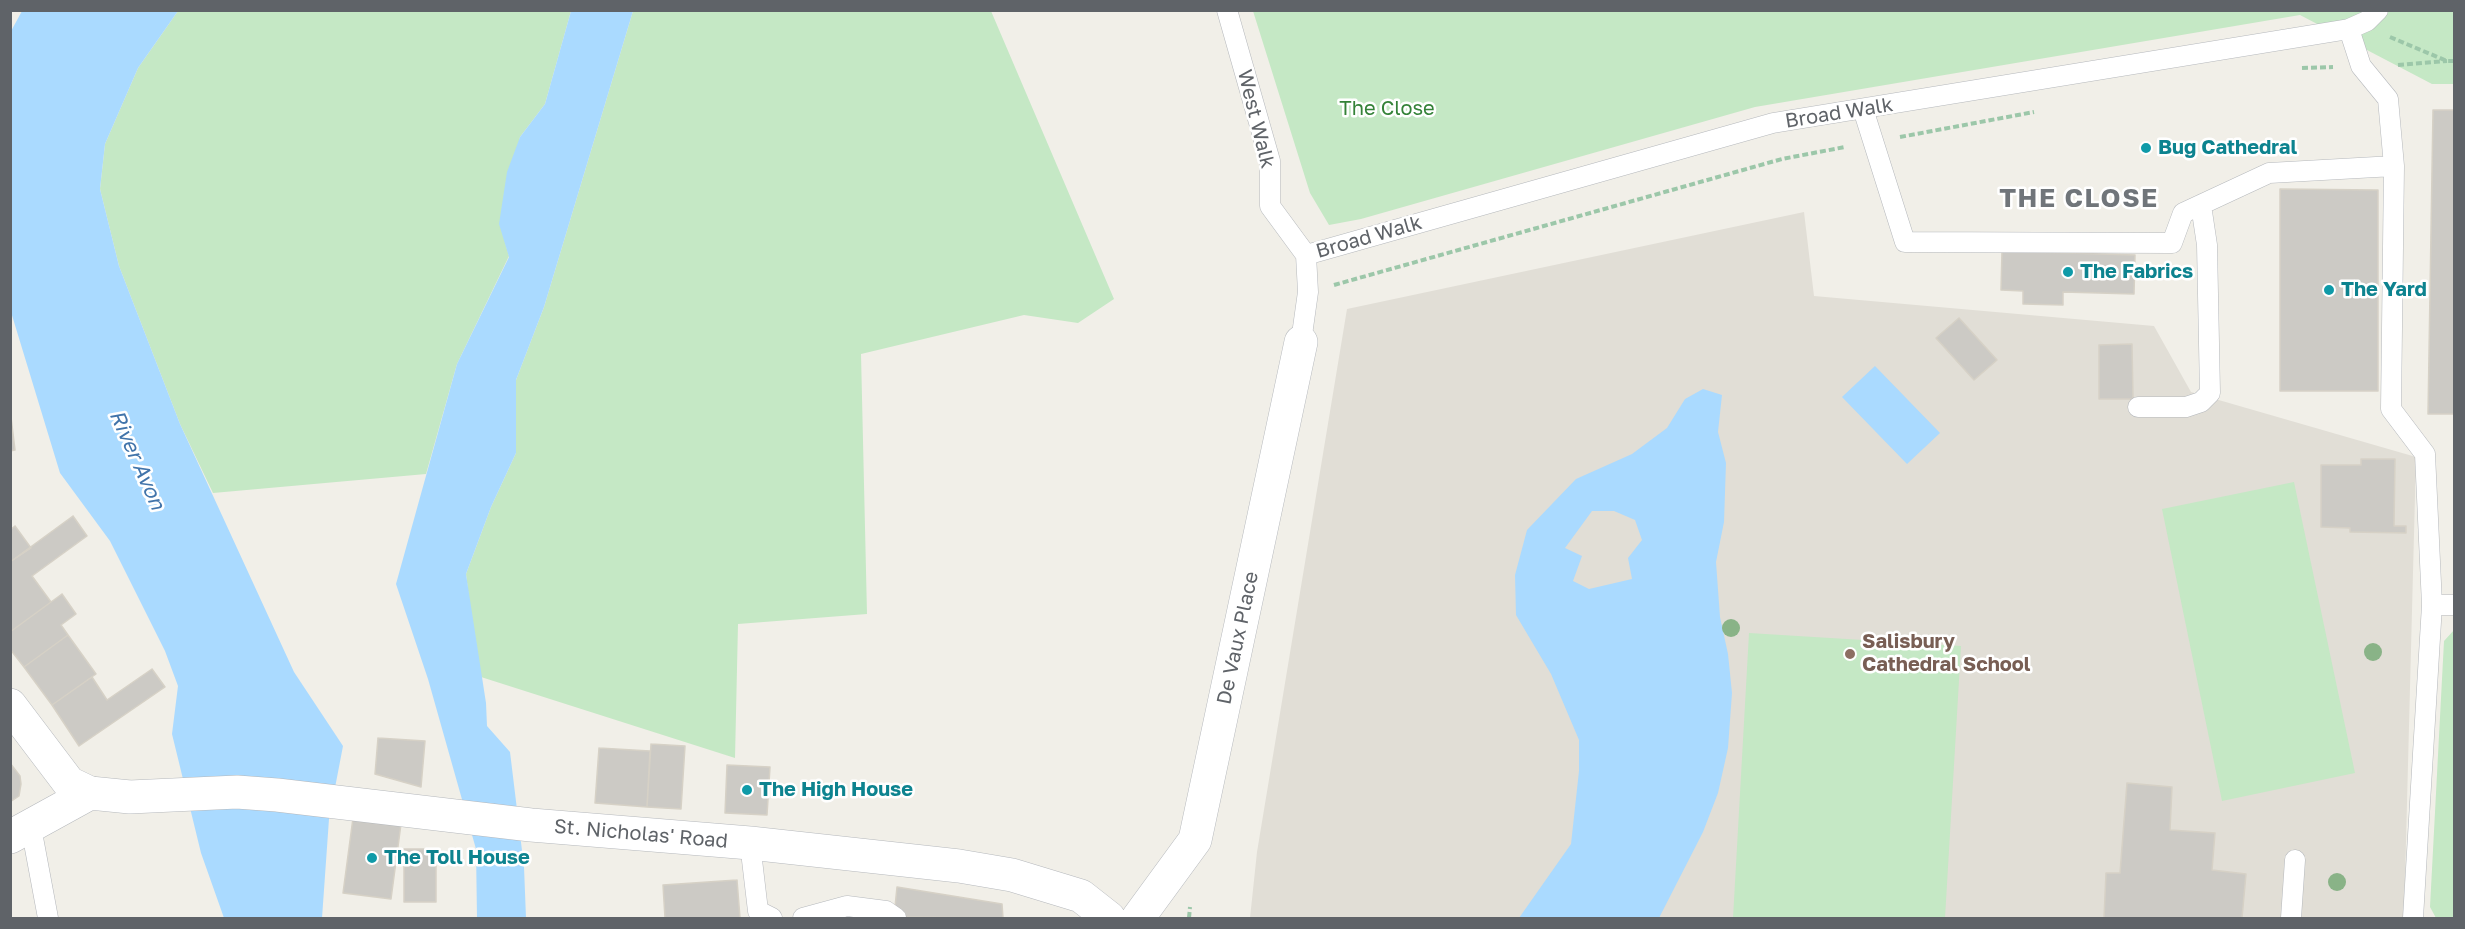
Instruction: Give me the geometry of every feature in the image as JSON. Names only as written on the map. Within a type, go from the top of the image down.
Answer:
[{"type":"street","name":"De Vaux Place","points":[[1138,918],[1195,840],[1301,342]]},
{"type":"street","points":[[10,705],[69,783],[90,793]]},
{"type":"street","name":"St. Nicholas' Road","points":[[90,793],[130,797],[237,792],[371,804],[531,825],[750,843],[959,866],[1012,875],[1081,897],[1109,918]]},
{"type":"street","points":[[21,832],[90,793]]},
{"type":"lane","name":"West Walk","points":[[1227,10],[1270,161],[1270,206],[1306,255]]},
{"type":"lane","name":"Broad Walk","points":[[1306,255],[1773,123],[2349,29],[2373,16]]},
{"type":"lane","points":[[2349,29],[2361,66],[2388,99],[2394,166],[2391,409],[2425,454],[2433,605],[2413,918]]},
{"type":"lane","points":[[1863,109],[1905,242],[2172,243],[2183,213],[2269,173],[2394,166]]},
{"type":"lane","points":[[2138,407],[2186,407],[2201,402],[2210,393],[2207,245],[2201,205]]},
{"type":"lane","points":[[1301,342],[1308,292],[1306,255]]},
{"type":"lane","points":[[2433,605],[2454,605]]},
{"type":"lane","points":[[21,832],[48,918]]},
{"type":"lane","points":[[750,843],[758,911],[772,918]]},
{"type":"lane","points":[[2291,918],[2295,860]]},
{"type":"lane","points":[[803,918],[846,906],[886,911],[896,918]]},
{"type":"path","points":[[2373,16],[2397,42],[2447,61],[2454,61]]},
{"type":"shaded area","name":"Salisbury Cathedral School","points":[[1804,212],[1814,296],[2154,326],[2191,392],[2416,457],[2404,918],[1250,918],[1257,852],[1347,309]]},
{"type":"green space","points":[[178,11],[571,11],[545,104],[520,137],[500,224],[509,256],[457,364],[426,474],[213,493],[180,424],[119,266],[100,189],[105,144],[138,68]]},
{"type":"green space","points":[[633,11],[991,11],[1114,299],[1078,323],[1024,315],[861,354],[867,614],[738,624],[735,758],[481,677],[473,632],[466,574],[491,507],[516,453],[516,380],[544,307]]},
{"type":"green space","name":"The Close","points":[[1253,11],[2454,11],[2454,84],[2432,84],[2300,15],[1755,107],[1361,219],[1329,225],[1310,193]]},
{"type":"green space","points":[[2294,482],[2355,773],[2222,801],[2162,509]]},
{"type":"green space","points":[[2454,630],[2454,918],[2436,918],[2430,907],[2444,641]]},
{"type":"green space","points":[[1749,633],[1961,646],[1945,918],[1733,918]]},
{"type":"water","name":"River Avon","points":[[22,11],[178,11],[138,68],[105,144],[100,189],[119,266],[180,424],[294,672],[343,746],[329,819],[322,918],[224,918],[201,853],[172,734],[178,686],[165,651],[110,541],[60,473],[11,312],[10,33]]},
{"type":"water","points":[[571,11],[633,11],[544,307],[516,380],[516,453],[491,507],[466,574],[486,703],[487,726],[510,752],[524,867],[526,918],[477,918],[476,849],[428,679],[396,584],[457,364],[509,257],[499,224],[507,172],[520,137],[545,104]]},
{"type":"water","points":[[1875,366],[1940,433],[1907,464],[1842,397]]},
{"type":"water","points":[[1703,389],[1722,395],[1718,432],[1726,463],[1724,522],[1716,562],[1720,617],[1728,654],[1732,693],[1728,748],[1718,793],[1703,832],[1659,918],[1519,918],[1571,844],[1579,771],[1579,740],[1551,674],[1516,615],[1515,575],[1527,530],[1576,479],[1632,454],[1667,428],[1685,399]],"holes":[[[1592,511],[1614,511],[1635,520],[1642,540],[1628,558],[1632,579],[1589,589],[1573,581],[1582,556],[1565,548]]]},
{"type":"building","points":[[2433,110],[2454,110],[2454,414],[2428,414]]},
{"type":"building","name":"The Yard","points":[[2280,189],[2378,190],[2378,391],[2280,391]]},
{"type":"building","name":"The Fabrics","points":[[2002,251],[2135,255],[2134,294],[2063,292],[2063,305],[2023,304],[2023,291],[2001,290]]},
{"type":"building","points":[[1959,318],[1997,360],[1974,380],[1936,338]]},
{"type":"building","points":[[2132,344],[2133,399],[2099,399],[2099,345]]},
{"type":"building","points":[[10,417],[15,450],[10,451]]},
{"type":"building","points":[[2361,459],[2395,459],[2394,526],[2406,526],[2406,533],[2350,532],[2350,528],[2321,527],[2321,465],[2361,465]]},
{"type":"building","points":[[73,516],[87,536],[32,576],[51,602],[10,632],[10,562]]},
{"type":"building","points":[[15,526],[31,548],[10,562],[10,530]]},
{"type":"building","points":[[62,594],[76,614],[61,625],[68,635],[24,667],[10,649],[10,632]]},
{"type":"building","points":[[68,635],[96,674],[52,705],[24,667]]},
{"type":"building","points":[[152,669],[165,687],[79,746],[52,705],[92,677],[107,700]]},
{"type":"building","points":[[378,738],[425,741],[421,787],[375,774]]},
{"type":"building","points":[[651,744],[685,746],[681,809],[647,807]]},
{"type":"building","points":[[599,748],[650,751],[647,807],[595,803]]},
{"type":"building","points":[[10,763],[20,776],[21,784],[19,796],[10,802]]},
{"type":"building","name":"The High House","points":[[727,765],[770,767],[767,815],[725,813]]},
{"type":"building","points":[[2127,783],[2172,787],[2170,830],[2215,833],[2212,870],[2246,874],[2242,918],[2104,918],[2106,873],[2120,873]]},
{"type":"building","name":"The Toll House","points":[[353,818],[401,824],[391,899],[343,893]]},
{"type":"building","points":[[404,849],[436,849],[436,902],[404,902]]},
{"type":"building","points":[[737,880],[740,918],[665,918],[663,885]]},
{"type":"building","points":[[897,887],[1002,904],[1003,918],[894,917]]},
{"type":"place","name":"Bug Cathedral","points":[[2146,148]]},
{"type":"place","name":"The Fabrics","points":[[2068,272]]},
{"type":"place","name":"The Yard","points":[[2329,290]]},
{"type":"place","name":"Salisbury Cathedral School","points":[[1850,654]]},
{"type":"place","name":"The High House","points":[[747,790]]},
{"type":"place","name":"The Toll House","points":[[372,858]]},
{"type":"district","name":"THE CLOSE","points":[[2079,199]]}]
